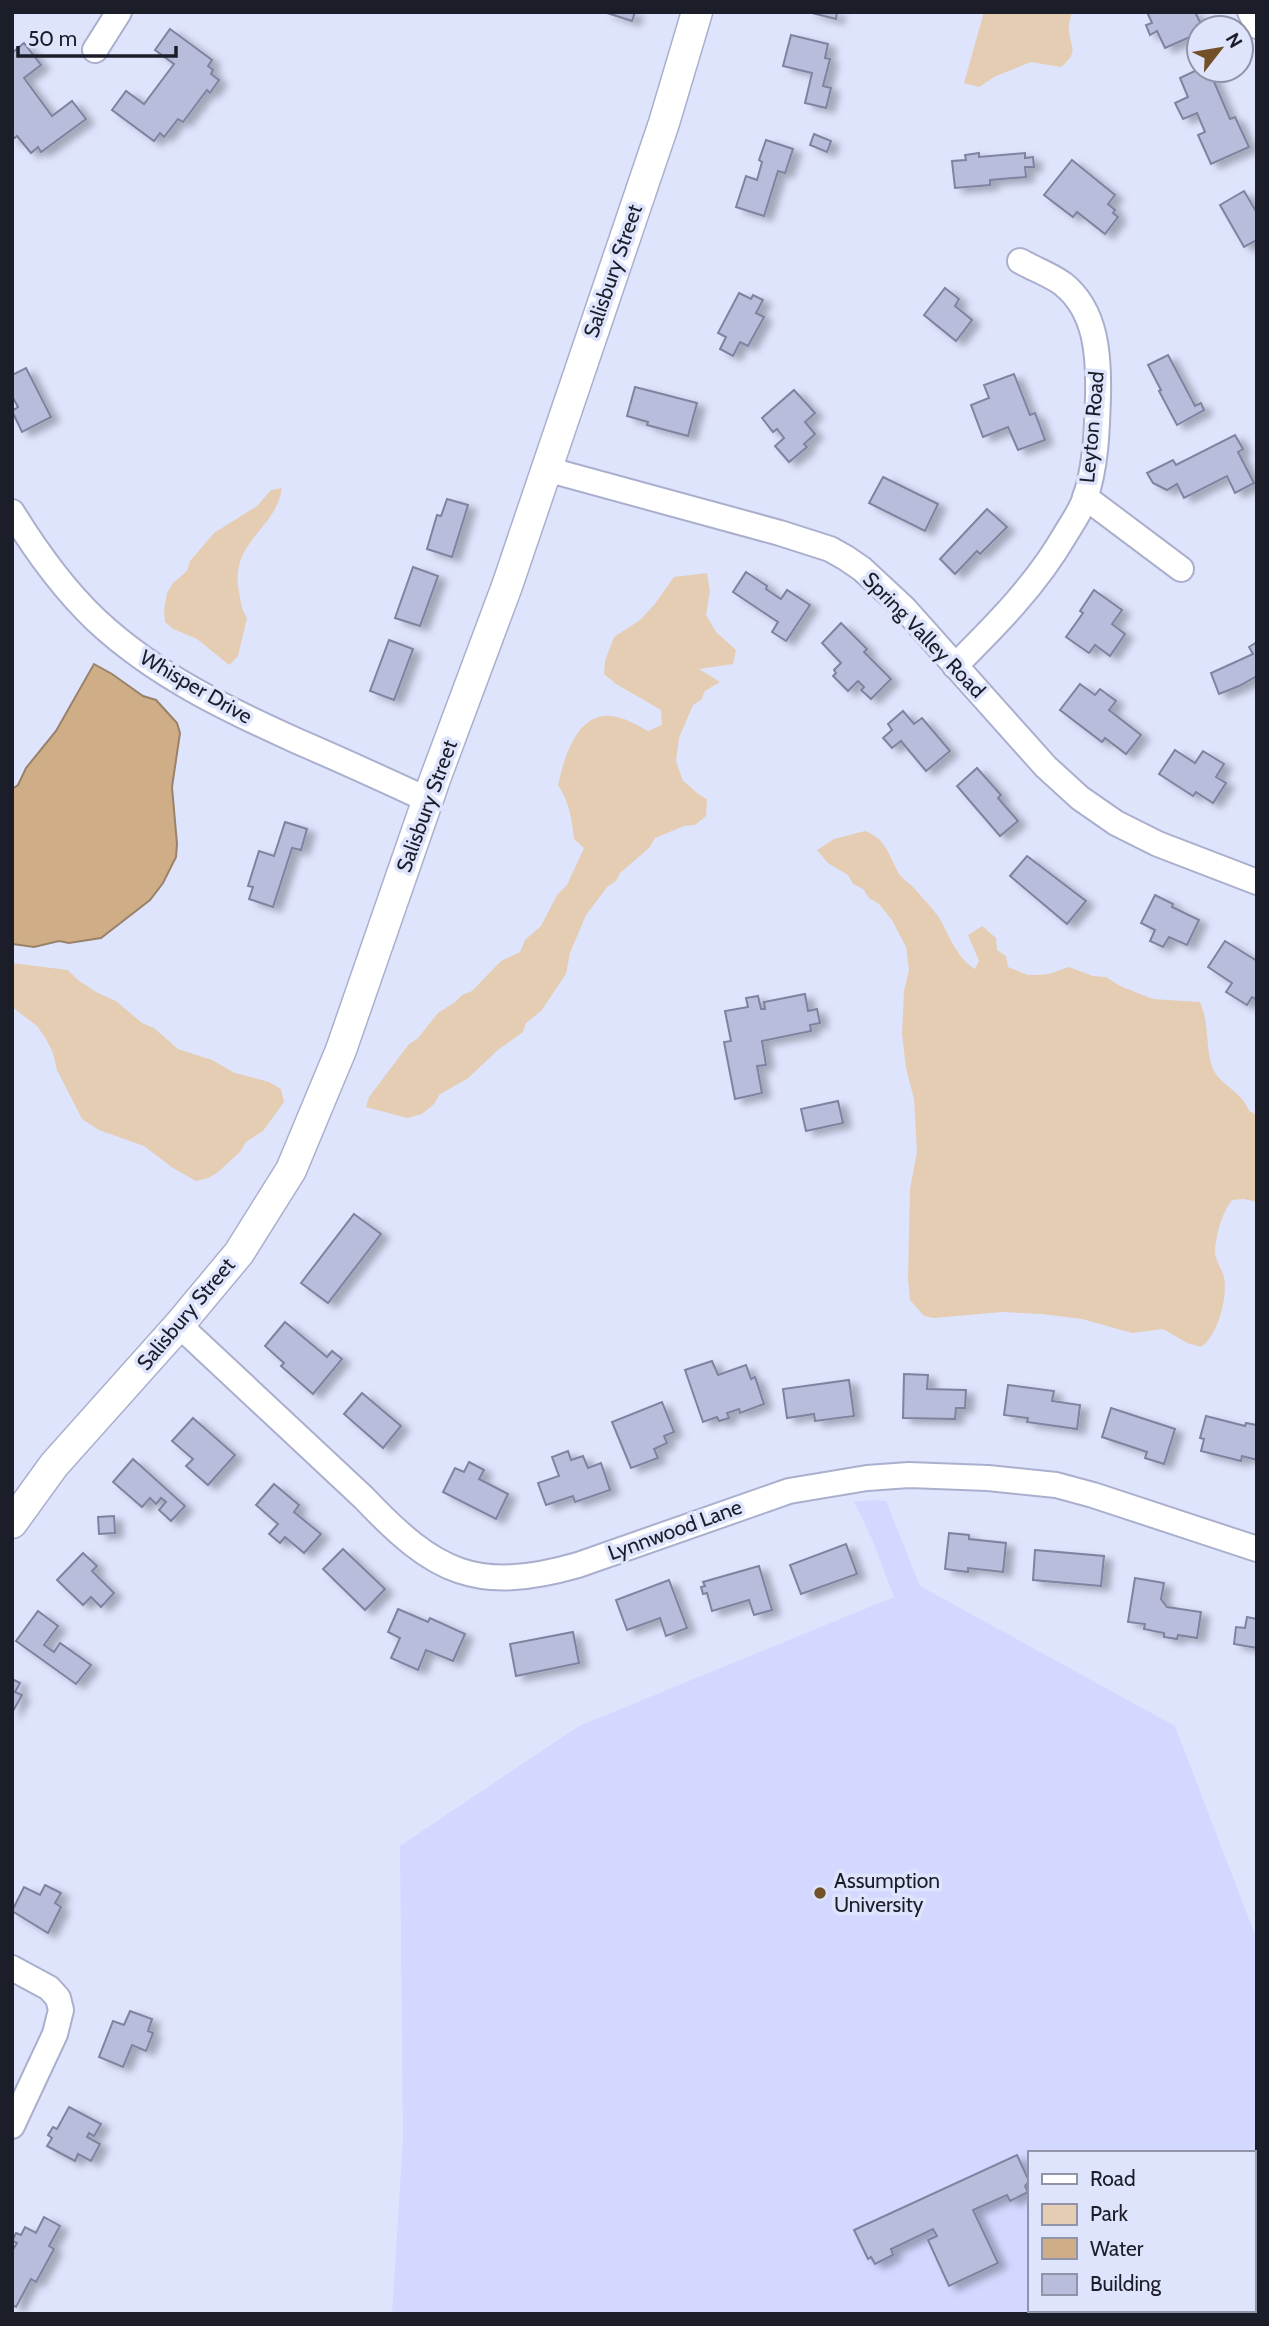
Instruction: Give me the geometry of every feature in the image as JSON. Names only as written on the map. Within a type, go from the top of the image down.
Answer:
[{"type":"main road","name":"Salisbury Street","points":[[12,1523],[54,1465],[179,1325],[239,1253],[291,1170],[341,1050],[428,800],[503,598],[664,123],[697,12]]},
{"type":"street","points":[[95,50],[119,12]]},
{"type":"street","points":[[1250,12],[1257,26]]},
{"type":"street","name":"Leyton Road","points":[[956,666],[1032,584],[1057,550],[1086,497],[1097,416],[1097,351],[1092,329],[1085,310],[1068,288],[1020,261]]},
{"type":"street","name":"Spring Valley Road","points":[[546,469],[767,529],[846,558],[904,608],[1046,767],[1097,811],[1158,844],[1257,882]]},
{"type":"street","points":[[1086,497],[1181,569]]},
{"type":"street","name":"Whisper Drive","points":[[12,512],[47,565],[71,595],[97,621],[151,664],[228,710],[428,800]]},
{"type":"street","name":"Lynnwood Lane","points":[[179,1325],[388,1523],[426,1554],[461,1573],[512,1578],[543,1575],[789,1490],[867,1478],[909,1475],[988,1478],[1056,1485],[1093,1494],[1257,1549]]},
{"type":"street","points":[[12,1968],[49,1988],[58,2000],[61,2018],[12,2126]]},
{"type":"shaded area","name":"Assumption University","points":[[886,1501],[920,1586],[1175,1726],[1257,1940],[1257,2314],[392,2314],[403,2137],[400,1846],[579,1726],[894,1597],[872,1539],[854,1502]]},
{"type":"green space","points":[[984,12],[1072,12],[1069,28],[1072,53],[1061,67],[1031,62],[994,77],[979,87],[964,83]]},
{"type":"green space","points":[[282,488],[271,516],[246,548],[241,560],[239,592],[247,618],[238,656],[229,665],[197,639],[173,629],[165,622],[167,593],[173,583],[187,571],[190,561],[214,533],[257,506],[271,490]]},
{"type":"green space","points":[[707,573],[710,591],[706,615],[716,632],[736,650],[733,664],[699,669],[720,682],[705,691],[701,700],[693,705],[679,738],[676,761],[683,781],[707,799],[706,816],[695,825],[684,826],[655,838],[649,848],[607,887],[586,915],[570,953],[566,974],[541,1011],[526,1023],[523,1032],[498,1050],[467,1079],[440,1094],[434,1104],[422,1114],[407,1118],[366,1107],[369,1097],[409,1044],[417,1039],[438,1013],[472,991],[501,961],[520,952],[525,940],[541,926],[557,895],[567,885],[584,848],[574,839],[569,811],[558,785],[568,751],[580,730],[599,717],[611,716],[648,731],[662,725],[661,710],[604,674],[605,661],[614,637],[640,620],[674,577]]},
{"type":"green space","points":[[865,831],[882,842],[899,874],[936,913],[959,954],[975,969],[979,961],[968,935],[982,926],[996,938],[997,950],[1006,956],[1008,967],[1028,975],[1049,974],[1069,967],[1093,976],[1106,977],[1120,986],[1153,999],[1200,1002],[1213,1069],[1242,1099],[1249,1111],[1257,1115],[1257,1202],[1232,1200],[1222,1217],[1215,1251],[1224,1277],[1223,1305],[1217,1325],[1201,1347],[1187,1343],[1163,1329],[1132,1333],[1082,1319],[1042,1314],[1002,1312],[934,1318],[924,1316],[910,1300],[910,1189],[917,1152],[914,1099],[906,1068],[902,1034],[904,991],[909,970],[906,947],[892,920],[879,904],[869,898],[863,889],[853,884],[848,875],[828,863],[817,850],[834,839]]},
{"type":"green space","points":[[12,963],[68,970],[78,980],[116,1001],[142,1023],[154,1028],[178,1049],[212,1060],[235,1073],[269,1082],[281,1089],[284,1102],[263,1131],[246,1142],[240,1152],[217,1173],[196,1181],[144,1146],[99,1130],[82,1119],[57,1070],[46,1039],[37,1026],[12,1007]]},
{"type":"green space","points":[[1118,2312],[1244,2312],[1244,2314]]},
{"type":"water","points":[[94,664],[143,696],[156,700],[177,723],[180,733],[172,787],[176,857],[163,883],[150,900],[101,938],[69,943],[59,941],[34,947],[12,944],[12,789],[18,785],[26,768],[56,731]]},
{"type":"building","points":[[604,12],[635,12],[632,21]]},
{"type":"building","points":[[808,12],[837,12],[836,19]]},
{"type":"building","points":[[1147,12],[1196,14],[1185,14],[1185,39],[1165,48],[1157,31],[1150,35],[1146,25],[1152,23]]},
{"type":"building","points":[[170,29],[212,60],[208,66],[213,70],[211,74],[219,80],[210,93],[207,90],[183,122],[178,119],[164,137],[160,133],[154,141],[112,110],[126,91],[144,104],[174,64],[155,50]]},
{"type":"building","points":[[791,35],[828,44],[825,58],[830,59],[823,86],[831,88],[826,108],[805,103],[812,73],[783,66]]},
{"type":"building","points":[[24,43],[41,65],[24,78],[52,116],[72,101],[86,119],[41,152],[38,147],[31,153],[17,136],[12,140],[12,53]]},
{"type":"building","points":[[1185,76],[1185,84],[1215,84],[1230,119],[1235,117],[1249,147],[1211,164],[1198,135],[1205,132],[1197,113],[1183,119],[1175,103],[1188,97],[1180,78]]},
{"type":"building","points":[[814,134],[831,141],[827,152],[810,145]]},
{"type":"building","points":[[766,140],[793,149],[785,173],[778,171],[764,216],[736,207],[746,176],[757,180],[762,162],[759,160]]},
{"type":"building","points":[[979,153],[979,157],[1025,153],[1025,158],[1033,157],[1034,167],[1025,167],[1026,177],[990,180],[990,185],[955,188],[952,161],[966,160],[965,155]]},
{"type":"building","points":[[1072,160],[1115,195],[1108,204],[1118,217],[1105,234],[1077,212],[1073,217],[1044,195]]},
{"type":"building","points":[[1244,191],[1257,213],[1257,240],[1244,247],[1220,205]]},
{"type":"building","points":[[945,288],[959,299],[955,306],[972,320],[956,341],[924,315]]},
{"type":"building","points":[[739,293],[751,299],[753,295],[763,300],[756,313],[764,317],[748,346],[740,342],[733,356],[720,349],[726,337],[718,333]]},
{"type":"building","points":[[1168,355],[1195,406],[1201,403],[1204,410],[1177,425],[1148,365]]},
{"type":"building","points":[[26,368],[51,417],[22,432],[12,411],[18,407],[12,396],[12,375]]},
{"type":"building","points":[[1014,374],[1030,415],[1035,413],[1045,440],[1018,450],[1008,427],[983,437],[971,405],[989,398],[984,385]]},
{"type":"building","points":[[635,387],[697,403],[688,436],[647,425],[648,422],[627,416]]},
{"type":"building","points":[[794,390],[815,413],[805,422],[815,434],[804,444],[807,447],[789,462],[775,446],[784,438],[777,429],[773,432],[762,418]]},
{"type":"building","points":[[1235,435],[1243,449],[1238,452],[1254,483],[1235,493],[1227,476],[1184,498],[1177,484],[1167,490],[1153,483],[1147,473],[1173,460],[1176,465]]},
{"type":"building","points":[[883,477],[938,504],[925,531],[869,503]]},
{"type":"building","points":[[447,499],[468,505],[452,557],[427,549],[437,515],[441,516]]},
{"type":"building","points":[[987,509],[1007,527],[980,554],[977,551],[955,574],[940,559]]},
{"type":"building","points":[[413,567],[438,576],[420,626],[395,618]]},
{"type":"building","points":[[746,572],[781,599],[787,590],[810,605],[786,641],[772,632],[778,622],[733,592]]},
{"type":"building","points":[[1094,590],[1122,610],[1112,624],[1125,634],[1110,656],[1095,645],[1089,653],[1066,637],[1083,613],[1080,611]]},
{"type":"building","points":[[841,623],[867,649],[864,652],[891,679],[871,699],[861,690],[864,687],[858,681],[848,691],[833,676],[836,673],[834,670],[841,663],[822,643]]},
{"type":"building","points":[[389,640],[413,649],[394,700],[370,691]]},
{"type":"building","points":[[1257,642],[1257,676],[1219,694],[1211,673],[1253,654],[1249,647]]},
{"type":"building","points":[[1080,684],[1095,695],[1100,689],[1116,701],[1109,710],[1141,735],[1126,754],[1105,738],[1102,742],[1060,710]]},
{"type":"building","points":[[903,711],[914,724],[922,718],[950,751],[926,771],[901,741],[892,748],[883,738],[892,730],[888,724]]},
{"type":"building","points":[[1175,750],[1195,763],[1203,751],[1224,764],[1216,777],[1226,783],[1213,803],[1196,792],[1193,796],[1159,774]]},
{"type":"building","points":[[977,768],[1001,795],[998,798],[1018,821],[1000,836],[957,786]]},
{"type":"building","points":[[285,822],[307,829],[301,850],[292,848],[273,907],[249,899],[253,887],[248,886],[259,851],[274,856]]},
{"type":"building","points":[[1027,856],[1086,901],[1067,924],[1010,876]]},
{"type":"building","points":[[1155,895],[1199,920],[1187,945],[1169,937],[1163,947],[1150,941],[1155,930],[1141,923]]},
{"type":"building","points":[[1225,941],[1257,961],[1257,1000],[1252,997],[1247,1005],[1226,992],[1232,983],[1208,967]]},
{"type":"building","points":[[805,994],[808,1011],[817,1009],[820,1023],[810,1025],[811,1031],[762,1041],[766,1065],[757,1066],[762,1093],[735,1099],[724,1042],[731,1041],[725,1011],[748,1007],[746,998],[758,996],[761,1009],[765,1009],[764,1002]]},
{"type":"building","points":[[838,1101],[843,1123],[806,1131],[801,1109]]},
{"type":"building","points":[[354,1214],[381,1234],[328,1303],[301,1283]]},
{"type":"building","points":[[285,1322],[327,1357],[332,1351],[342,1359],[313,1394],[281,1366],[284,1363],[265,1346]]},
{"type":"building","points":[[712,1361],[718,1375],[746,1365],[751,1379],[755,1377],[764,1404],[740,1413],[739,1409],[727,1413],[729,1418],[719,1421],[717,1417],[703,1422],[685,1370]]},
{"type":"building","points":[[904,1374],[928,1375],[927,1389],[966,1390],[965,1408],[956,1408],[955,1419],[903,1418]]},
{"type":"building","points":[[849,1380],[854,1416],[815,1421],[814,1414],[787,1418],[783,1389]]},
{"type":"building","points":[[1008,1385],[1054,1391],[1052,1401],[1080,1405],[1077,1429],[1027,1422],[1028,1418],[1004,1415]]},
{"type":"building","points":[[362,1393],[401,1426],[383,1448],[344,1414]]},
{"type":"building","points":[[662,1402],[674,1432],[664,1436],[667,1443],[654,1449],[658,1458],[631,1468],[612,1422]]},
{"type":"building","points":[[1111,1408],[1175,1429],[1164,1464],[1145,1458],[1147,1452],[1102,1437]]},
{"type":"building","points":[[1206,1416],[1245,1426],[1246,1423],[1257,1425],[1257,1460],[1242,1456],[1241,1461],[1201,1451],[1204,1439],[1200,1438]]},
{"type":"building","points":[[193,1418],[235,1455],[208,1485],[186,1466],[193,1459],[172,1441]]},
{"type":"building","points":[[568,1451],[571,1460],[583,1456],[588,1468],[601,1463],[610,1490],[575,1502],[573,1496],[546,1505],[538,1483],[559,1476],[552,1457]]},
{"type":"building","points":[[133,1459],[185,1506],[171,1521],[159,1510],[166,1502],[161,1498],[156,1504],[150,1498],[142,1507],[113,1482]]},
{"type":"building","points":[[469,1462],[484,1470],[479,1479],[508,1494],[496,1519],[443,1492],[455,1468],[464,1472]]},
{"type":"building","points":[[274,1484],[299,1505],[294,1512],[321,1534],[304,1553],[285,1537],[280,1543],[269,1534],[278,1524],[256,1505]]},
{"type":"building","points":[[114,1516],[115,1533],[99,1534],[98,1517]]},
{"type":"building","points":[[949,1533],[969,1535],[969,1539],[1006,1543],[1003,1572],[968,1568],[968,1572],[945,1569]]},
{"type":"building","points":[[846,1544],[857,1574],[801,1594],[790,1565]]},
{"type":"building","points":[[343,1549],[385,1589],[365,1610],[323,1569]]},
{"type":"building","points":[[1035,1550],[1104,1556],[1101,1586],[1033,1580]]},
{"type":"building","points":[[83,1553],[97,1566],[92,1571],[114,1593],[101,1607],[91,1597],[83,1605],[57,1580]]},
{"type":"building","points":[[759,1566],[772,1610],[754,1615],[749,1600],[712,1611],[707,1593],[703,1594],[703,1582]]},
{"type":"building","points":[[1135,1578],[1164,1583],[1161,1599],[1167,1607],[1201,1612],[1197,1638],[1178,1635],[1177,1639],[1164,1637],[1164,1633],[1144,1629],[1145,1624],[1128,1622]]},
{"type":"building","points":[[669,1580],[687,1628],[666,1636],[660,1618],[627,1630],[616,1600]]},
{"type":"building","points":[[398,1609],[428,1622],[430,1618],[465,1634],[453,1661],[426,1650],[418,1670],[391,1658],[400,1638],[388,1632]]},
{"type":"building","points":[[38,1611],[58,1626],[44,1645],[54,1652],[60,1643],[91,1665],[76,1684],[16,1641]]},
{"type":"building","points":[[1247,1617],[1257,1619],[1257,1648],[1234,1644],[1236,1627],[1245,1628]]},
{"type":"building","points":[[573,1632],[579,1663],[516,1676],[510,1644]]},
{"type":"building","points":[[12,1679],[20,1683],[15,1692],[22,1695],[12,1713]]},
{"type":"building","points":[[45,1885],[61,1893],[55,1903],[61,1907],[48,1933],[12,1911],[24,1887],[40,1895]]},
{"type":"building","points":[[130,2011],[152,2019],[148,2031],[153,2033],[146,2051],[132,2045],[123,2067],[99,2057],[113,2021],[124,2025]]},
{"type":"building","points":[[69,2107],[101,2124],[94,2136],[89,2133],[87,2137],[100,2144],[91,2161],[78,2154],[75,2161],[47,2146],[52,2138],[48,2135],[53,2127],[57,2129]]},
{"type":"building","points":[[1017,2155],[1028,2179],[1025,2186],[1028,2192],[1010,2201],[1007,2195],[973,2210],[998,2263],[949,2286],[928,2240],[937,2236],[933,2229],[891,2249],[893,2255],[875,2264],[871,2257],[868,2259],[854,2230]]},
{"type":"building","points":[[44,2217],[60,2226],[49,2246],[54,2249],[36,2282],[31,2279],[16,2307],[12,2305],[12,2251],[17,2243],[12,2241],[16,2233],[21,2235],[25,2227],[36,2233]]},
{"type":"place","name":"Assumption University","points":[[820,1893]]}]
